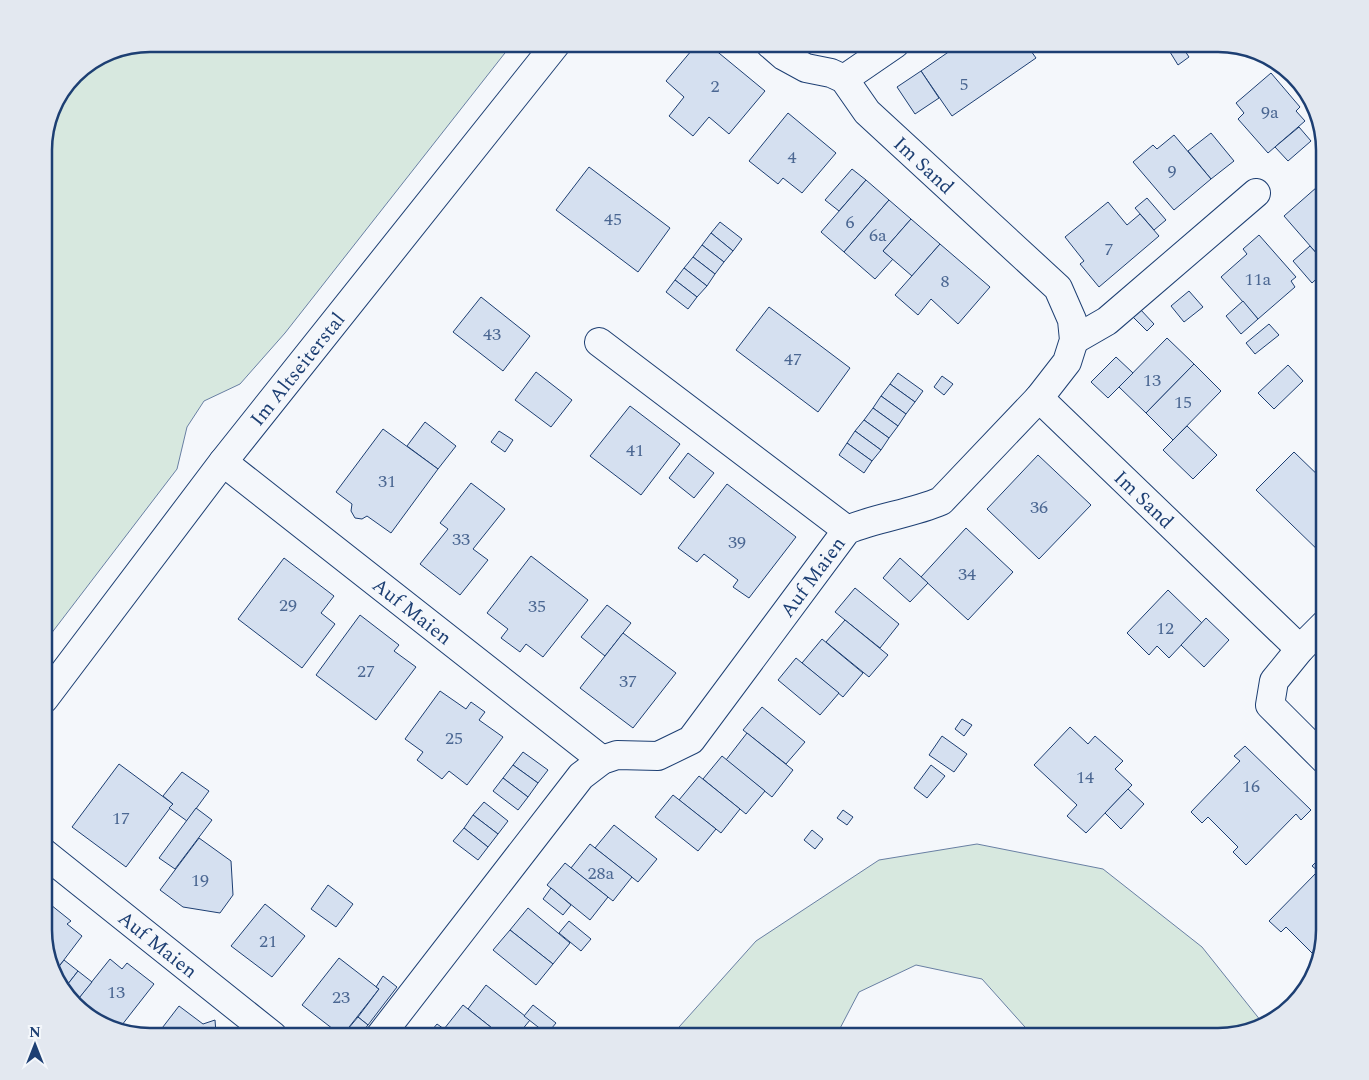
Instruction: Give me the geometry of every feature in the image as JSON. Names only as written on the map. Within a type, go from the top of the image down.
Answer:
[{"type":"street","points":[[780,52],[806,68],[831,73],[844,80],[883,52]]},
{"type":"street","name":"Im Altseiterstal","points":[[53,687],[223,462],[549,53]]},
{"type":"street","name":"Im Sand","points":[[844,80],[867,112],[1058,288],[1072,320],[1074,340],[1068,362],[1039,398],[1300,649]]},
{"type":"street","points":[[1074,340],[1107,321],[1256,193]]},
{"type":"street","name":"Auf Maien","points":[[599,342],[847,530]]},
{"type":"street","name":"Auf Maien","points":[[386,1028],[581,776],[602,760],[617,755],[658,756],[691,740],[847,530],[866,522],[920,510],[941,501],[1039,398]]},
{"type":"street","name":"Auf Maien","points":[[223,462],[602,760]]},
{"type":"street","points":[[1316,633],[1300,649],[1274,681],[1270,705],[1316,751]]},
{"type":"street","name":"Auf Maien","points":[[53,860],[263,1028]]},
{"type":"shaded area","points":[[505,53],[285,333],[240,384],[204,401],[187,427],[177,469],[53,631],[53,137],[60,113],[69,96],[81,81],[96,69],[113,60],[131,54]]},
{"type":"shaded area","points":[[977,844],[1103,869],[1202,947],[1259,1018],[1238,1026],[1219,1028],[1026,1028],[982,979],[916,965],[859,992],[840,1028],[678,1028],[756,941],[879,860]]},
{"type":"building","points":[[690,52],[718,52],[765,91],[729,134],[709,117],[693,136],[669,116],[684,97],[666,81]]},
{"type":"building","points":[[948,52],[1032,52],[1036,58],[952,116],[921,71]]},
{"type":"building","points":[[1170,52],[1186,52],[1189,57],[1178,65]]},
{"type":"building","points":[[921,71],[939,98],[915,114],[897,87]]},
{"type":"building","points":[[1271,73],[1300,107],[1296,111],[1305,121],[1268,153],[1238,119],[1244,113],[1236,103]]},
{"type":"building","points":[[788,113],[836,153],[802,193],[783,178],[778,184],[749,161]]},
{"type":"building","points":[[1299,127],[1311,141],[1288,161],[1275,147]]},
{"type":"building","points":[[1211,133],[1234,161],[1211,179],[1188,151]]},
{"type":"building","points":[[1174,135],[1211,179],[1174,210],[1133,162],[1153,145],[1157,149]]},
{"type":"building","points":[[589,167],[670,228],[638,272],[556,210]]},
{"type":"building","points":[[852,169],[866,180],[839,211],[825,200]]},
{"type":"building","points":[[866,180],[889,200],[844,252],[821,232]]},
{"type":"building","points":[[1316,188],[1316,253],[1284,216]]},
{"type":"building","points":[[1147,198],[1166,220],[1154,230],[1135,208]]},
{"type":"building","points":[[889,200],[911,219],[883,251],[893,259],[875,279],[844,252]]},
{"type":"building","points":[[1108,202],[1127,225],[1140,214],[1159,236],[1099,287],[1080,264],[1084,261],[1065,237]]},
{"type":"building","points":[[911,219],[940,244],[912,276],[883,251]]},
{"type":"building","points":[[720,222],[742,239],[733,251],[711,233]]},
{"type":"building","points":[[711,233],[733,251],[724,262],[702,245]]},
{"type":"building","points":[[1259,235],[1296,277],[1291,281],[1295,287],[1258,319],[1221,277],[1247,254],[1243,249]]},
{"type":"building","points":[[940,244],[990,287],[958,324],[931,299],[918,315],[895,295]]},
{"type":"building","points":[[702,245],[724,262],[715,274],[693,257]]},
{"type":"building","points":[[1310,246],[1316,253],[1316,279],[1312,283],[1293,261]]},
{"type":"building","points":[[693,257],[715,274],[707,286],[684,268]]},
{"type":"building","points":[[684,268],[707,286],[697,297],[675,280]]},
{"type":"building","points":[[675,280],[697,297],[688,309],[666,292]]},
{"type":"building","points":[[1189,291],[1203,307],[1184,322],[1171,306]]},
{"type":"building","points":[[481,297],[530,336],[503,371],[453,332]]},
{"type":"building","points":[[1243,301],[1258,319],[1241,334],[1226,316]]},
{"type":"building","points":[[769,307],[850,368],[818,412],[736,350]]},
{"type":"building","points":[[1140,309],[1154,324],[1147,331],[1132,316]]},
{"type":"building","points":[[1269,324],[1279,335],[1255,354],[1246,343]]},
{"type":"building","points":[[1167,338],[1194,364],[1146,413],[1119,387]]},
{"type":"building","points":[[1116,357],[1133,373],[1108,398],[1091,382]]},
{"type":"building","points":[[1194,364],[1221,391],[1173,440],[1146,413]]},
{"type":"building","points":[[1288,365],[1303,381],[1274,409],[1258,393]]},
{"type":"building","points":[[536,372],[572,400],[551,427],[515,400]]},
{"type":"building","points":[[898,373],[923,391],[915,402],[890,384]]},
{"type":"building","points":[[942,376],[953,384],[944,395],[934,387]]},
{"type":"building","points":[[890,384],[915,402],[906,414],[881,396]]},
{"type":"building","points":[[881,396],[906,414],[898,426],[873,408]]},
{"type":"building","points":[[630,406],[680,444],[641,495],[590,456]]},
{"type":"building","points":[[873,408],[898,426],[889,438],[864,420]]},
{"type":"building","points":[[864,420],[889,438],[881,450],[855,431]]},
{"type":"building","points":[[425,422],[456,446],[438,469],[407,446]]},
{"type":"building","points":[[1187,426],[1217,455],[1193,479],[1163,450]]},
{"type":"building","points":[[383,429],[438,469],[391,533],[367,516],[362,519],[355,518],[351,511],[352,504],[336,492]]},
{"type":"building","points":[[499,431],[513,440],[505,452],[491,442]]},
{"type":"building","points":[[855,431],[881,450],[872,461],[847,443]]},
{"type":"building","points":[[847,443],[872,461],[864,473],[839,455]]},
{"type":"building","points":[[1294,452],[1316,473],[1316,548],[1256,490]]},
{"type":"building","points":[[688,453],[714,473],[694,498],[669,478]]},
{"type":"building","points":[[1038,455],[1091,505],[1039,559],[987,509]]},
{"type":"building","points":[[471,483],[505,509],[473,549],[488,560],[460,595],[420,564],[448,529],[440,523]]},
{"type":"building","points":[[727,484],[796,537],[749,598],[733,587],[738,580],[704,554],[697,562],[678,548]]},
{"type":"building","points":[[966,528],[1013,572],[968,620],[921,577]]},
{"type":"building","points":[[531,556],[588,600],[543,657],[526,644],[520,652],[501,638],[508,629],[487,613]]},
{"type":"building","points":[[284,558],[334,596],[321,613],[335,624],[302,668],[238,619]]},
{"type":"building","points":[[900,558],[928,583],[910,602],[883,578]]},
{"type":"building","points":[[855,588],[899,624],[880,648],[835,612]]},
{"type":"building","points":[[1168,590],[1202,623],[1169,658],[1157,646],[1149,655],[1127,633]]},
{"type":"building","points":[[607,605],[631,623],[605,656],[581,637]]},
{"type":"building","points":[[360,615],[399,645],[394,651],[416,667],[376,720],[316,675]]},
{"type":"building","points":[[1206,618],[1229,640],[1204,667],[1181,645]]},
{"type":"building","points":[[845,620],[888,655],[869,677],[826,642]]},
{"type":"building","points":[[623,633],[676,673],[633,728],[580,688]]},
{"type":"building","points":[[822,639],[863,673],[843,697],[802,663]]},
{"type":"building","points":[[796,658],[839,693],[820,715],[778,680]]},
{"type":"building","points":[[440,691],[466,709],[471,702],[485,712],[479,720],[503,737],[467,785],[449,771],[442,779],[417,760],[423,752],[405,739]]},
{"type":"building","points":[[762,707],[805,742],[786,764],[743,730]]},
{"type":"building","points":[[962,719],[972,725],[964,736],[955,729]]},
{"type":"building","points":[[1070,727],[1088,744],[1095,736],[1123,761],[1115,769],[1132,785],[1086,833],[1067,816],[1077,805],[1034,765]]},
{"type":"building","points":[[747,733],[793,770],[772,797],[726,760]]},
{"type":"building","points":[[942,736],[967,754],[954,772],[929,755]]},
{"type":"building","points":[[1245,746],[1311,810],[1301,820],[1296,814],[1246,865],[1233,852],[1238,847],[1208,817],[1202,823],[1191,812],[1240,761],[1234,756]]},
{"type":"building","points":[[523,752],[548,770],[538,783],[513,765]]},
{"type":"building","points":[[722,756],[765,791],[746,814],[703,779]]},
{"type":"building","points":[[119,764],[173,804],[126,867],[72,827]]},
{"type":"building","points":[[513,765],[538,783],[528,797],[503,778]]},
{"type":"building","points":[[931,765],[945,776],[927,798],[914,788]]},
{"type":"building","points":[[182,772],[209,791],[187,821],[169,808],[173,804],[163,796]]},
{"type":"building","points":[[699,776],[740,809],[721,833],[679,800]]},
{"type":"building","points":[[503,778],[528,797],[518,810],[493,791]]},
{"type":"building","points":[[1128,789],[1144,804],[1121,829],[1105,813]]},
{"type":"building","points":[[673,795],[716,829],[698,851],[655,817]]},
{"type":"building","points":[[484,802],[508,821],[498,834],[473,815]]},
{"type":"building","points":[[196,808],[212,820],[175,869],[159,858]]},
{"type":"building","points":[[843,810],[853,817],[847,825],[837,818]]},
{"type":"building","points":[[473,815],[498,834],[488,847],[464,828]]},
{"type":"building","points":[[614,825],[657,859],[638,882],[595,848]]},
{"type":"building","points":[[464,828],[488,847],[478,860],[453,841]]},
{"type":"building","points":[[812,830],[823,839],[815,849],[804,840]]},
{"type":"building","points":[[199,838],[231,861],[233,895],[220,913],[183,907],[160,890]]},
{"type":"building","points":[[590,844],[632,877],[613,901],[571,868]]},
{"type":"building","points":[[565,863],[608,897],[590,920],[547,885]]},
{"type":"building","points":[[1316,873],[1316,936],[1313,954],[1286,927],[1281,932],[1269,921]]},
{"type":"building","points":[[328,885],[353,904],[336,927],[311,909]]},
{"type":"building","points":[[551,888],[571,905],[563,915],[543,899]]},
{"type":"building","points":[[265,904],[305,936],[272,977],[231,946]]},
{"type":"building","points":[[53,907],[71,921],[67,924],[82,936],[60,966],[54,949]]},
{"type":"building","points":[[528,908],[570,943],[553,964],[510,930]]},
{"type":"building","points":[[569,921],[591,939],[581,951],[559,933]]},
{"type":"building","points":[[510,930],[553,964],[536,985],[493,950]]},
{"type":"building","points":[[339,958],[379,989],[348,1028],[332,1028],[302,1005]]},
{"type":"building","points":[[110,959],[122,969],[127,963],[154,984],[123,1023],[96,1011],[80,997]]},
{"type":"building","points":[[64,960],[78,971],[69,983],[66,979],[60,966]]},
{"type":"building","points":[[78,971],[92,982],[80,997],[69,983]]},
{"type":"building","points":[[383,976],[397,987],[368,1025],[358,1017],[379,989],[376,987]]},
{"type":"building","points":[[486,985],[530,1020],[524,1028],[492,1028],[468,1009]]},
{"type":"building","points":[[463,1005],[492,1028],[445,1028]]},
{"type":"building","points":[[533,1005],[556,1023],[552,1028],[539,1028],[524,1016]]},
{"type":"building","points":[[179,1006],[203,1024],[215,1020],[216,1028],[162,1028]]},
{"type":"building","points":[[358,1017],[368,1025],[366,1028],[349,1028]]},
{"type":"building","points":[[437,1024],[443,1028],[434,1028]]}]
